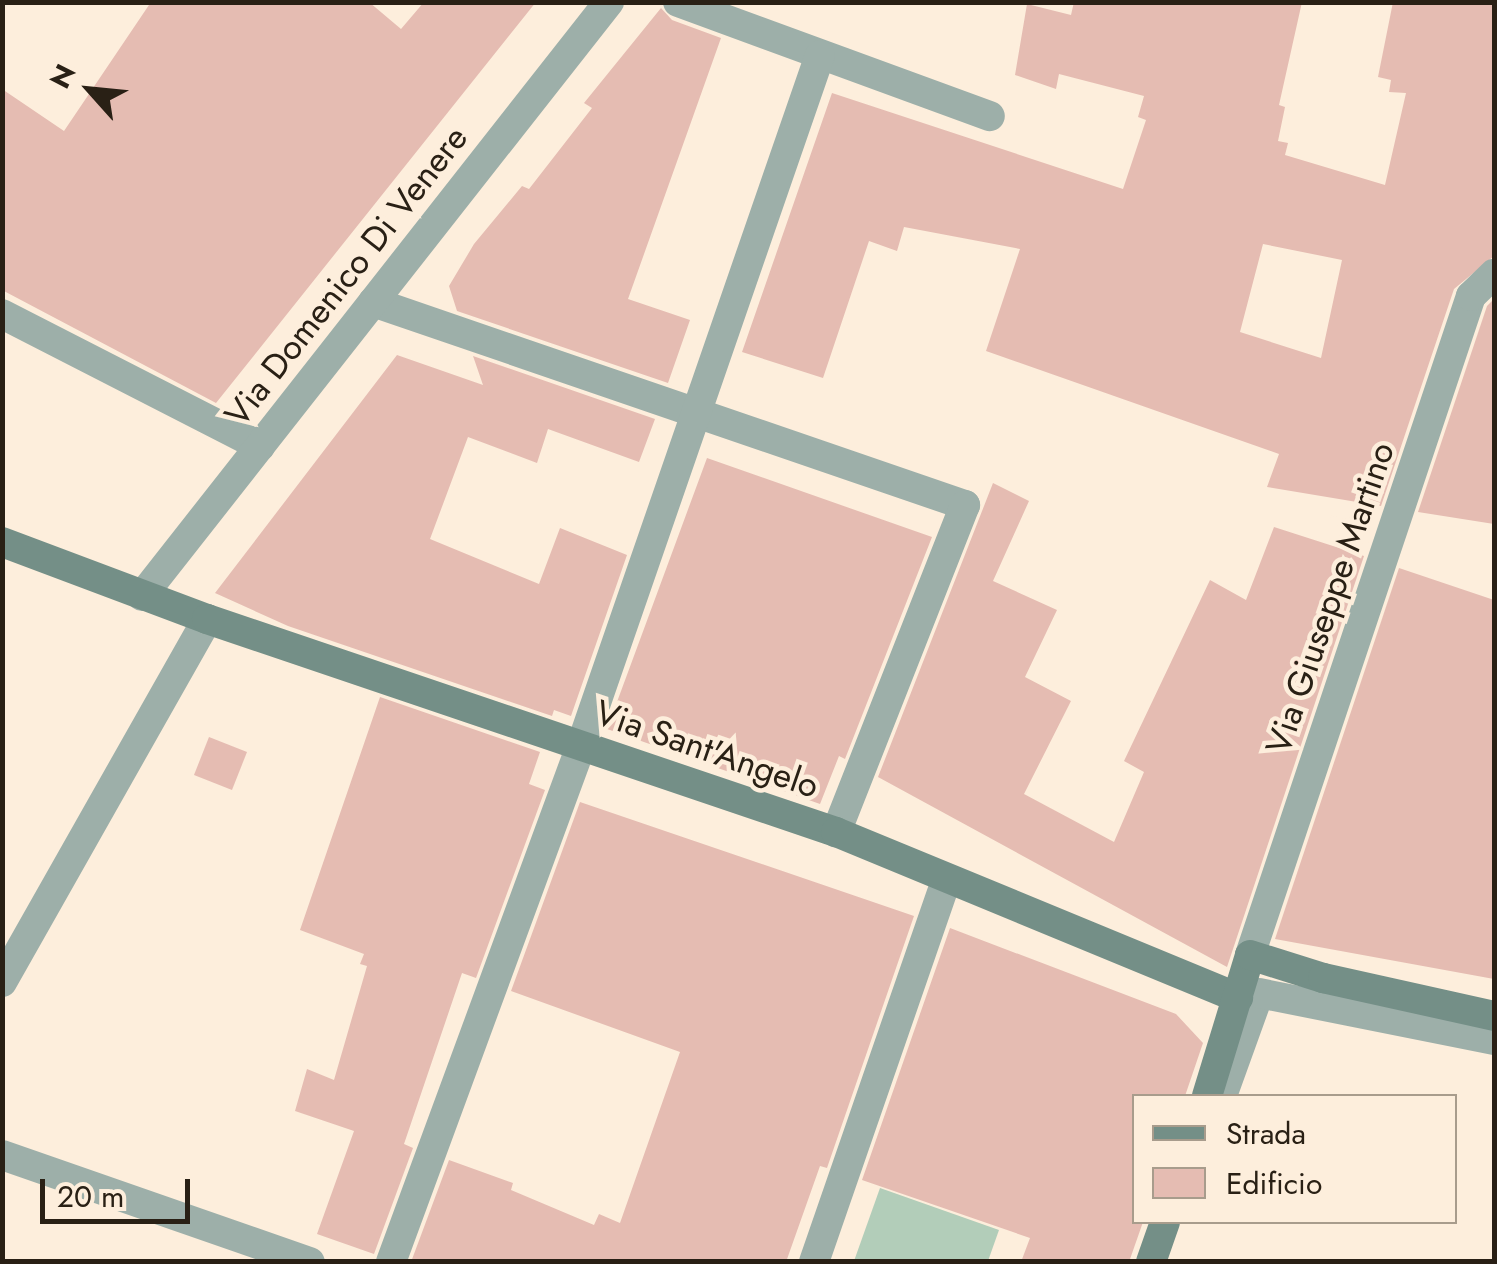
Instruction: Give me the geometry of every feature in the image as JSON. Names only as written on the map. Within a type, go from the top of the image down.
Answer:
[{"type":"street","name":"Via Domenico Di Venere","points":[[142,596],[608,2]]},
{"type":"street","points":[[678,2],[990,116]]},
{"type":"street","points":[[391,1262],[581,746],[820,55]]},
{"type":"street","name":"Via Giuseppe Martino","points":[[1250,954],[1472,296],[1494,274]]},
{"type":"street","points":[[373,302],[695,416],[965,505],[836,832]]},
{"type":"street","points":[[2,314],[260,446]]},
{"type":"street","name":"Via Sant'Angelo","points":[[2,542],[208,620],[836,832],[1238,998]]},
{"type":"street","points":[[2,982],[208,620]]},
{"type":"street","points":[[814,1262],[948,879]]},
{"type":"street","points":[[1208,1094],[1250,954],[1324,978],[1494,1016]]},
{"type":"street","points":[[1223,1094],[1259,992],[1494,1040]]},
{"type":"street","points":[[2,1155],[310,1262]]},
{"type":"street","points":[[1151,1262],[1163,1224]]},
{"type":"street","points":[[1164,1262],[1177,1224]]},
{"type":"green space","points":[[880,1188],[999,1230],[988,1261],[854,1261]]},
{"type":"building","points":[[151,2],[369,2],[401,29],[424,2],[536,2],[216,403],[2,290],[2,89],[64,131]]},
{"type":"building","points":[[1074,2],[1302,2],[1279,105],[1285,107],[1278,141],[1288,143],[1285,155],[1385,185],[1406,93],[1389,92],[1391,80],[1378,77],[1393,2],[1494,2],[1494,256],[1454,289],[1381,506],[1267,487],[1279,454],[986,351],[1020,249],[904,227],[897,251],[869,241],[823,378],[742,352],[832,93],[1123,189],[1146,120],[1138,117],[1144,96],[1059,74],[1056,89],[1015,75],[1027,4],[1071,15]],"holes":[[[1263,244],[1342,260],[1321,358],[1240,332]]]},
{"type":"building","points":[[661,8],[672,20],[721,38],[628,299],[690,320],[668,383],[457,311],[449,286],[474,244],[522,186],[529,189],[592,108],[584,103]]},
{"type":"building","points":[[1494,299],[1494,524],[1418,512],[1487,306]]},
{"type":"building","points":[[397,355],[483,385],[473,356],[655,419],[639,462],[548,429],[537,463],[468,437],[430,539],[539,584],[560,528],[627,555],[571,716],[554,710],[552,716],[288,626],[215,593]]},
{"type":"building","points":[[707,458],[932,537],[845,759],[839,756],[820,804],[607,729]]},
{"type":"building","points":[[993,483],[1029,501],[993,581],[1057,610],[1025,677],[1071,701],[1024,794],[1114,842],[1144,772],[1124,761],[1210,580],[1246,600],[1274,527],[1364,556],[1227,967],[878,777]]},
{"type":"building","points":[[1399,568],[1494,600],[1494,979],[1275,939]]},
{"type":"building","points":[[380,697],[540,752],[529,784],[545,790],[476,978],[462,973],[404,1144],[413,1148],[374,1254],[317,1234],[354,1131],[295,1111],[307,1069],[334,1080],[367,966],[360,964],[364,954],[300,930]]},
{"type":"building","points":[[209,737],[247,752],[232,790],[194,775]]},
{"type":"building","points":[[580,802],[914,916],[827,1168],[820,1166],[786,1262],[411,1262],[449,1160],[513,1183],[511,1190],[594,1225],[599,1214],[620,1223],[680,1052],[511,991]]},
{"type":"building","points":[[950,928],[1176,1014],[1203,1043],[1186,1094],[1132,1094],[1132,1224],[1142,1224],[1129,1262],[1021,1262],[1030,1238],[862,1180]]}]
